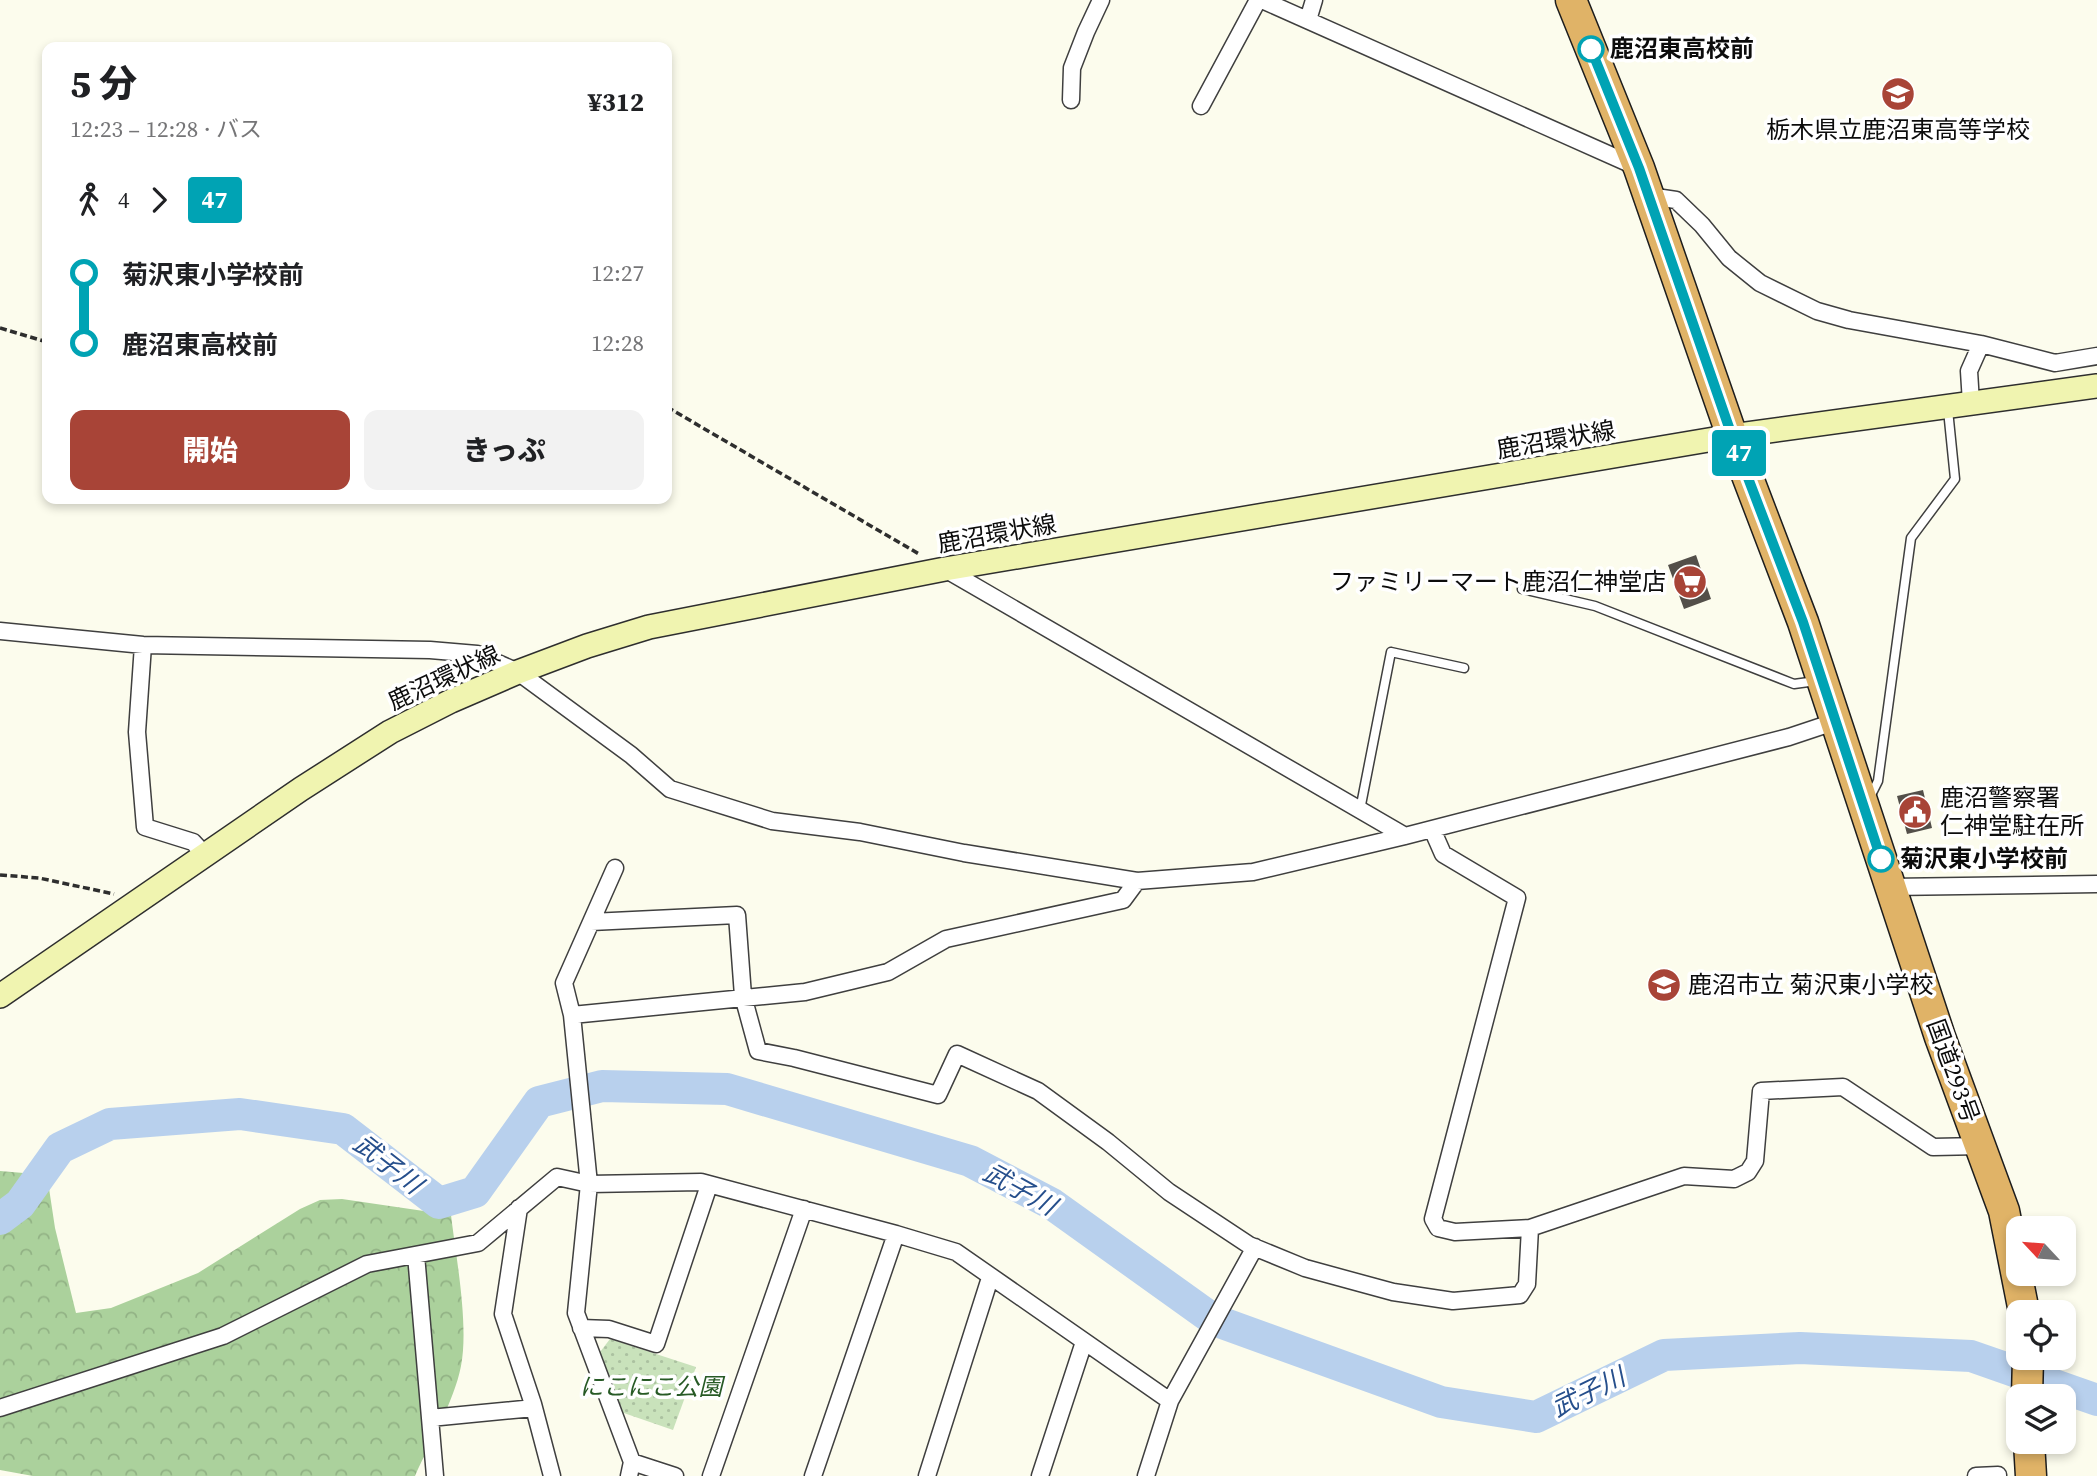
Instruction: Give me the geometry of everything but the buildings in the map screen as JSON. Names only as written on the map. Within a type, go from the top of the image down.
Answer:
[{"type":"highway","name":"国道293号","points":[[1573,1],[1639,168],[1732,436],[1823,680],[1940,1037],[2004,1211],[2022,1300]]},
{"type":"highway","points":[[2030,1454],[2031,1476]]},
{"type":"main road","name":"鹿沼環状線","points":[[0,996],[301,789],[390,732],[451,701],[518,672],[587,646],[649,627],[945,569],[1732,436],[2097,386]]},
{"type":"street","points":[[1071,100],[1072,68],[1101,0]]},
{"type":"street","points":[[1201,106],[1260,0],[1639,168]]},
{"type":"street","points":[[1308,20],[1314,0]]},
{"type":"street","points":[[1649,196],[1676,200],[1739,267],[1760,283],[1817,311],[1849,320],[1982,344],[2055,363],[2097,356]]},
{"type":"street","points":[[1971,403],[1969,371],[1982,344]]},
{"type":"street","points":[[945,569],[1405,836]]},
{"type":"street","points":[[0,631],[144,645],[430,650],[477,654],[518,672],[631,755],[670,789],[772,821],[860,832],[964,853],[1137,881],[1253,872],[1405,836],[1776,740],[1837,721]]},
{"type":"street","points":[[144,645],[137,732],[145,827],[193,842],[205,855]]},
{"type":"street","points":[[1432,829],[1443,854],[1517,898],[1433,1219],[1438,1228],[1455,1232],[1530,1228],[1684,1176],[1734,1179],[1748,1172],[1755,1161],[1761,1091],[1843,1087],[1933,1147],[1981,1146]]},
{"type":"street","points":[[615,868],[564,983],[572,1015],[589,1184],[576,1313],[630,1469],[675,1476]]},
{"type":"street","points":[[572,1015],[804,992],[888,972],[946,939],[1123,900],[1137,881]]},
{"type":"street","points":[[1889,887],[2097,884]]},
{"type":"street","points":[[591,922],[737,915],[743,996],[758,1051],[938,1096],[957,1054],[1038,1091],[1108,1142],[1169,1192],[1255,1247],[1305,1268],[1393,1292],[1453,1301],[1520,1295],[1527,1284],[1530,1228]]},
{"type":"street","points":[[0,1408],[223,1336],[367,1264],[478,1243],[557,1177],[589,1184],[701,1182],[956,1252],[1170,1401]]},
{"type":"street","points":[[582,1328],[609,1329],[656,1345],[709,1185]]},
{"type":"street","points":[[519,1208],[503,1314],[534,1408],[552,1476]]},
{"type":"street","points":[[711,1476],[804,1209]]},
{"type":"street","points":[[813,1476],[896,1234]]},
{"type":"street","points":[[1146,1476],[1170,1401],[1255,1247]]},
{"type":"street","points":[[416,1255],[435,1476]]},
{"type":"street","points":[[927,1476],[990,1278]]},
{"type":"street","points":[[1040,1476],[1084,1342]]},
{"type":"street","points":[[430,1418],[534,1408]]},
{"type":"street","points":[[1976,1476],[1997,1475]]},
{"type":"lane","points":[[1865,806],[1878,781],[1910,538],[1955,479],[1948,406]]},
{"type":"lane","points":[[1522,589],[1595,606],[1794,684],[1823,680]]},
{"type":"lane","points":[[1360,810],[1391,652],[1464,668]]},
{"type":"path","points":[[0,328],[42,341]]},
{"type":"path","points":[[672,410],[945,569]]},
{"type":"path","points":[[0,875],[39,878],[112,892]]},
{"type":"green space","points":[[0,1171],[47,1175],[55,1228],[76,1313],[111,1308],[198,1273],[300,1209],[320,1200],[342,1199],[451,1215],[463,1311],[461,1366],[447,1408],[415,1476],[33,1476],[0,1470]]},
{"type":"green space","name":"にこにこ公園","points":[[610,1339],[696,1367],[673,1430],[618,1411],[600,1352]]},
{"type":"waterway","name":"武子川","points":[[0,1219],[20,1204],[60,1148],[110,1124],[240,1114],[343,1129],[439,1203],[475,1192],[539,1102],[602,1086],[727,1089],[970,1161],[1052,1204],[1214,1320],[1441,1402],[1536,1417],[1664,1355],[1800,1348],[1971,1356],[2097,1400]]},
{"type":"bus line","name":"47","points":[[1591,49],[1639,168],[1732,436],[1803,622],[1881,859]]},
{"type":"place","name":"鹿沼東高校前","points":[[1591,49]]},
{"type":"place","name":"栃木県立鹿沼東高等学校","points":[[1898,94]]},
{"type":"place","name":"ファミリーマート鹿沼仁神堂店","points":[[1690,582]]},
{"type":"place","name":"鹿沼警察署 仁神堂駐在所","points":[[1915,812]]},
{"type":"place","name":"菊沢東小学校前","points":[[1881,859]]},
{"type":"place","name":"鹿沼市立 菊沢東小学校","points":[[1664,985]]}]
